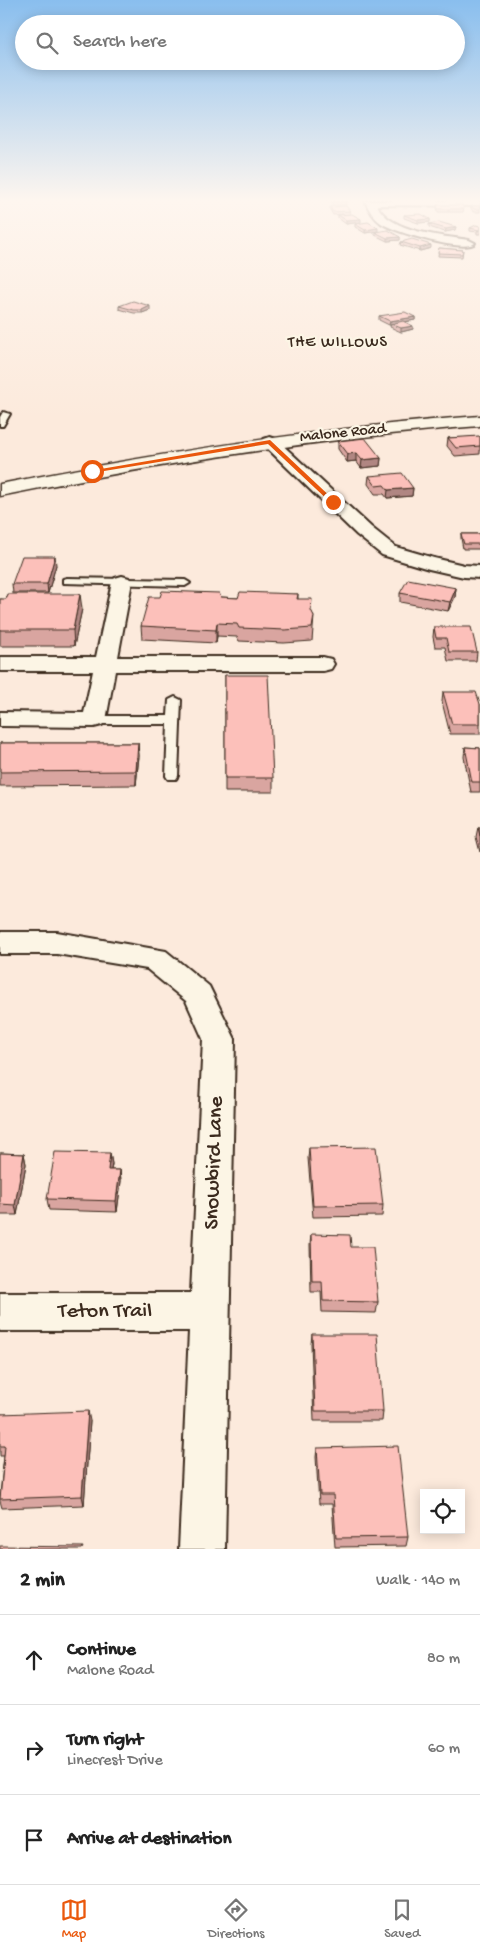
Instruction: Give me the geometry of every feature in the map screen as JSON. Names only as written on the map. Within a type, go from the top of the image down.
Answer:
[{"type":"street","name":"Malone Road","points":[[0,490],[92,471],[270,442],[343,433],[480,421]]},
{"type":"street","points":[[270,442],[364,531],[389,551],[464,571],[480,572]]},
{"type":"street","points":[[0,720],[94,720],[122,582]]},
{"type":"street","points":[[0,664],[324,664]]},
{"type":"street","name":"Snowbird Lane","points":[[0,943],[57,943],[155,959],[198,994],[219,1039],[202,1549]]},
{"type":"street","name":"Teton Trail","points":[[0,1312],[210,1312]]},
{"type":"lane","points":[[0,424],[6,414]]},
{"type":"lane","points":[[67,581],[185,583]]},
{"type":"lane","points":[[172,776],[175,700]]},
{"type":"lane","points":[[94,720],[174,720]]},
{"type":"building","points":[[133,301],[150,306],[142,310],[134,310],[119,306]]},
{"type":"building","points":[[405,312],[415,317],[390,321],[379,316]]},
{"type":"building","points":[[403,321],[413,326],[401,328],[391,324]]},
{"type":"building","points":[[479,436],[480,446],[456,448],[448,438]]},
{"type":"building","points":[[365,438],[381,458],[362,460],[356,453],[348,454],[338,441]]},
{"type":"building","points":[[402,473],[413,488],[388,490],[384,485],[376,486],[369,476]]},
{"type":"building","points":[[461,534],[480,534],[480,544],[464,544]]},
{"type":"building","points":[[22,556],[55,556],[47,584],[12,584]]},
{"type":"building","points":[[408,579],[456,588],[450,602],[400,593]]},
{"type":"building","points":[[162,591],[219,593],[221,597],[238,598],[240,592],[298,594],[297,599],[312,599],[311,610],[314,616],[312,628],[285,630],[239,628],[237,624],[217,623],[216,630],[141,626],[149,597],[160,597]]},
{"type":"building","points":[[8,594],[80,594],[73,630],[0,630],[0,599],[6,599]]},
{"type":"building","points":[[434,627],[471,627],[477,652],[449,652],[446,638],[436,638]]},
{"type":"building","points":[[225,675],[268,675],[273,778],[225,778]]},
{"type":"building","points":[[443,692],[476,692],[480,704],[480,724],[452,724]]},
{"type":"building","points":[[0,743],[138,743],[136,771],[0,772]]},
{"type":"building","points":[[465,747],[480,748],[480,782],[472,782]]},
{"type":"building","points":[[376,1147],[383,1205],[313,1206],[309,1148]]},
{"type":"building","points":[[55,1152],[110,1153],[108,1170],[120,1170],[116,1201],[47,1199]]},
{"type":"building","points":[[0,1153],[24,1154],[15,1205],[0,1204]]},
{"type":"building","points":[[311,1234],[350,1235],[351,1247],[373,1247],[378,1302],[323,1301],[322,1281],[312,1281]]},
{"type":"building","points":[[312,1334],[377,1334],[383,1411],[315,1411]]},
{"type":"building","points":[[88,1411],[82,1496],[0,1499],[5,1446],[0,1446],[0,1414]]},
{"type":"building","points":[[398,1446],[408,1537],[336,1538],[333,1495],[320,1495],[317,1448]]},
{"type":"building","points":[[0,1546],[83,1547],[82,1549],[0,1549]]},
{"type":"district","name":"THE WILLOWS","points":[[338,343]]},
{"type":"route","points":[[92,471],[270,442],[333,502]]}]
